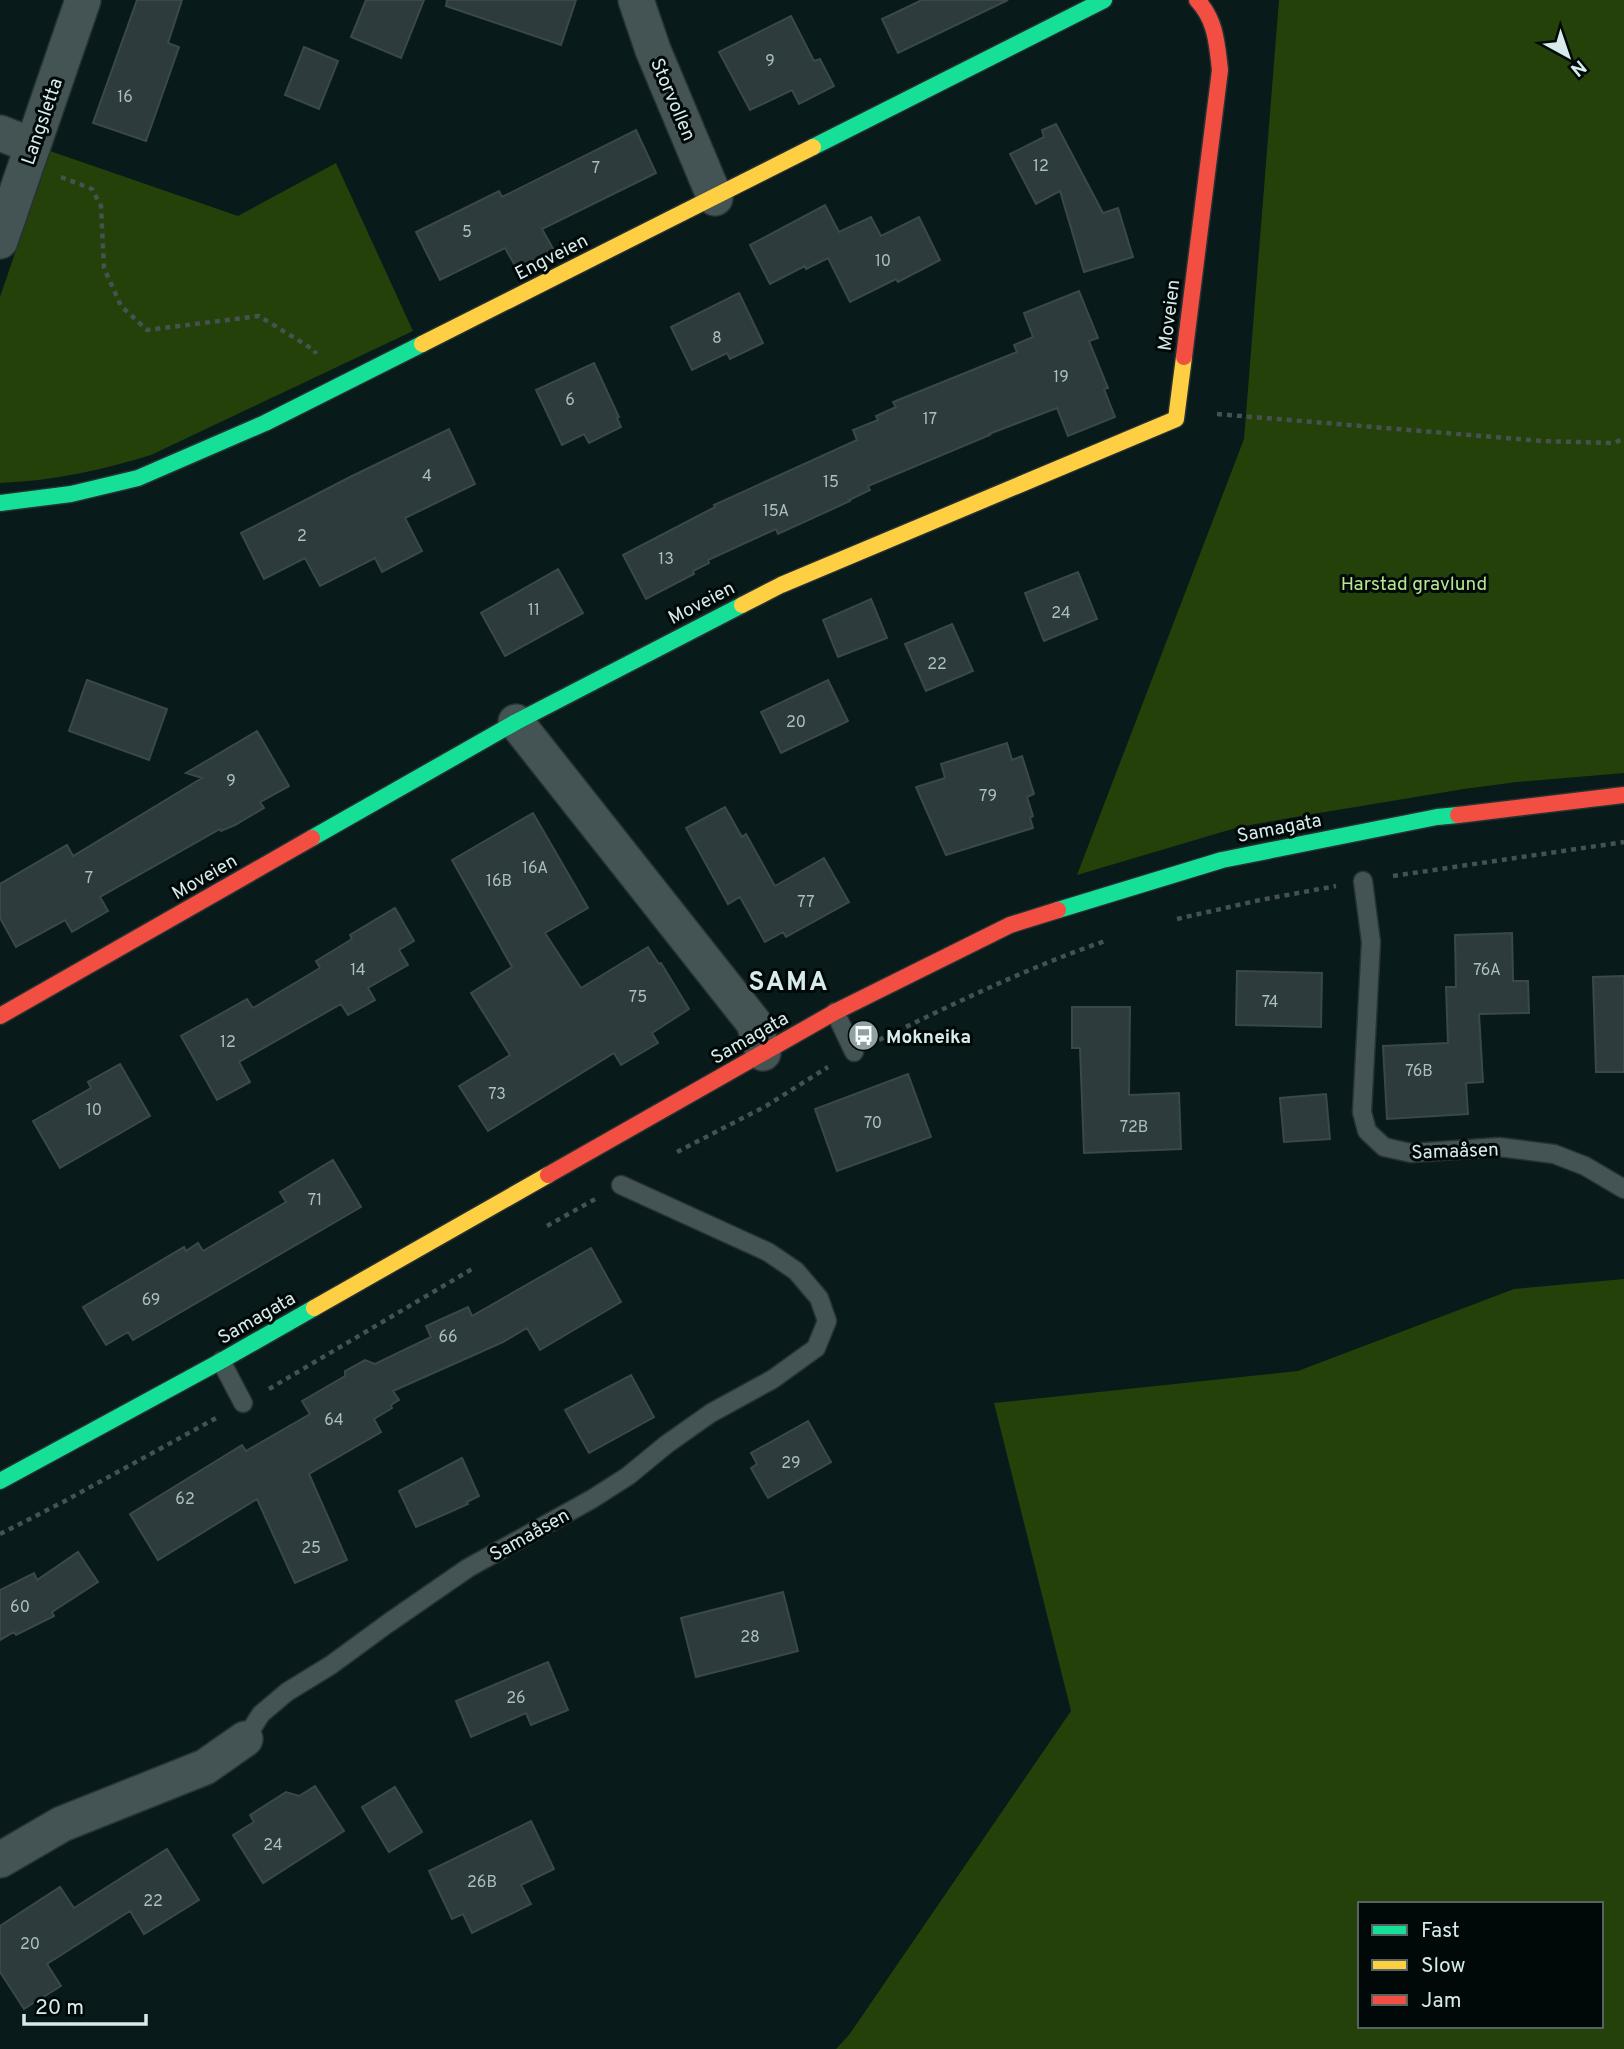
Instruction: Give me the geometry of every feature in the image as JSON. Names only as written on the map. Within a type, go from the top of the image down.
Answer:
[{"type":"main road","name":"Engveien","points":[[0,503],[71,494],[138,478],[265,423],[1104,0]]},
{"type":"main road","name":"Moveien","points":[[0,1016],[516,722],[781,585],[1175,419],[1220,70],[1214,26],[1207,9],[1197,0]]},
{"type":"main road","name":"Samagata","points":[[0,1481],[221,1361],[835,1012],[1010,925],[1222,860],[1437,817],[1624,795]]},
{"type":"street","name":"Langsletta","points":[[0,241],[83,0]]},
{"type":"street","name":"Storvollen","points":[[636,0],[653,50],[715,198]]},
{"type":"street","points":[[0,133],[30,155]]},
{"type":"street","points":[[516,722],[754,1023],[763,1053]]},
{"type":"street","name":"Samaåsen","points":[[0,1860],[62,1824],[205,1767],[244,1740]]},
{"type":"lane","name":"Samaåsen","points":[[1363,881],[1371,942],[1362,1112],[1367,1131],[1384,1147],[1411,1153],[1499,1147],[1554,1154],[1585,1166],[1624,1189]]},
{"type":"lane","points":[[835,1012],[853,1052]]},
{"type":"lane","name":"Samaåsen","points":[[244,1740],[261,1714],[287,1692],[331,1665],[468,1568],[592,1499],[628,1476],[711,1413],[774,1379],[816,1348],[827,1321],[819,1297],[796,1271],[768,1252],[621,1185]]},
{"type":"lane","points":[[221,1361],[243,1404]]},
{"type":"path","points":[[30,155],[92,189],[101,206],[104,268],[121,306],[147,330],[259,316],[314,350],[334,389]]},
{"type":"path","points":[[1177,411],[1542,441],[1612,443],[1624,439]]},
{"type":"path","points":[[1171,921],[1260,900],[1363,881],[1624,842]]},
{"type":"path","points":[[674,1153],[766,1106],[853,1052],[1010,977],[1111,939]]},
{"type":"path","points":[[538,1231],[621,1185]]},
{"type":"path","points":[[0,1534],[243,1404],[481,1263]]},
{"type":"green space","name":"Harstad gravlund","points":[[1279,0],[1624,0],[1624,773],[1464,789],[1239,827],[1077,875],[1244,439]]},
{"type":"green space","points":[[50,151],[238,216],[336,163],[413,331],[151,455],[77,474],[0,483],[0,297]]},
{"type":"green space","points":[[1624,1279],[1624,2049],[836,2049],[849,2035],[1071,1711],[994,1403],[1298,1371],[1514,1289]]},
{"type":"building","points":[[137,0],[182,0],[168,43],[179,47],[146,141],[93,123]]},
{"type":"building","points":[[366,0],[424,0],[401,58],[351,37]]},
{"type":"building","points":[[447,0],[576,0],[561,45],[446,6]]},
{"type":"building","points":[[922,0],[1008,0],[898,53],[882,19]]},
{"type":"building","points":[[791,16],[814,61],[820,59],[834,86],[799,104],[792,90],[750,110],[719,52]]},
{"type":"building","points":[[304,47],[338,61],[319,109],[285,95]]},
{"type":"building","points":[[1056,124],[1103,213],[1118,208],[1133,257],[1084,272],[1060,191],[1036,204],[1010,154],[1044,137],[1042,130]]},
{"type":"building","points":[[636,130],[656,173],[542,229],[555,252],[518,271],[505,248],[440,280],[416,232],[499,191],[502,197]]},
{"type":"building","points":[[825,205],[839,232],[871,217],[881,236],[919,217],[940,260],[898,282],[896,279],[850,302],[828,258],[806,269],[805,266],[770,284],[750,245]]},
{"type":"building","points":[[1079,291],[1098,338],[1089,341],[1108,388],[1104,389],[1115,417],[1068,436],[1057,408],[989,434],[868,486],[870,490],[850,501],[778,534],[776,529],[708,560],[709,563],[693,571],[694,574],[646,599],[623,555],[715,507],[714,505],[857,440],[853,430],[878,420],[876,416],[896,407],[893,402],[1017,352],[1014,345],[1033,337],[1024,313]]},
{"type":"building","points":[[739,293],[763,343],[730,359],[727,353],[692,370],[671,327]]},
{"type":"building","points":[[594,363],[621,427],[589,443],[584,434],[562,445],[536,390]]},
{"type":"building","points":[[449,429],[475,484],[405,518],[422,551],[382,572],[375,558],[320,586],[305,558],[264,579],[241,533]]},
{"type":"building","points":[[558,569],[583,613],[505,656],[481,613]]},
{"type":"building","points":[[1078,572],[1097,619],[1044,641],[1025,593]]},
{"type":"building","points":[[871,599],[887,638],[838,657],[823,620]]},
{"type":"building","points":[[952,624],[973,671],[926,691],[905,644]]},
{"type":"building","points":[[87,680],[167,709],[149,760],[69,731]]},
{"type":"building","points":[[828,680],[848,721],[781,753],[761,712]]},
{"type":"building","points":[[257,731],[289,786],[260,802],[264,808],[235,825],[221,831],[220,829],[100,897],[108,911],[72,932],[65,920],[16,947],[0,918],[0,884],[67,845],[73,856],[202,778],[186,773]]},
{"type":"building","points":[[1007,743],[1012,760],[1022,756],[1034,794],[1027,797],[1033,816],[1030,818],[1033,828],[946,855],[916,787],[945,778],[941,764]]},
{"type":"building","points":[[725,807],[742,837],[746,834],[775,886],[824,858],[849,902],[786,937],[783,932],[765,942],[740,897],[728,904],[686,828]]},
{"type":"building","points":[[533,813],[588,908],[545,933],[581,988],[648,947],[689,1009],[652,1033],[658,1043],[621,1065],[614,1053],[488,1131],[459,1086],[510,1055],[471,993],[512,967],[452,860]]},
{"type":"building","points":[[395,908],[414,941],[399,950],[408,965],[368,988],[375,1000],[348,1015],[341,1004],[239,1062],[250,1082],[217,1100],[181,1036],[247,999],[253,1008],[320,968],[316,961],[352,939],[350,935]]},
{"type":"building","points":[[1512,933],[1513,981],[1528,981],[1529,1013],[1479,1014],[1483,1082],[1466,1083],[1468,1114],[1387,1119],[1383,1046],[1448,1043],[1446,987],[1456,987],[1455,935]]},
{"type":"building","points":[[1237,971],[1322,973],[1321,1027],[1236,1025]]},
{"type":"building","points":[[1624,976],[1624,1072],[1596,1072],[1593,977]]},
{"type":"building","points":[[1072,1007],[1130,1007],[1129,1095],[1179,1093],[1181,1149],[1084,1153],[1080,1048],[1072,1048]]},
{"type":"building","points":[[120,1064],[150,1116],[60,1168],[33,1121],[91,1088],[88,1082]]},
{"type":"building","points":[[908,1074],[931,1137],[837,1171],[815,1109]]},
{"type":"building","points":[[1326,1094],[1330,1139],[1284,1142],[1280,1098]]},
{"type":"building","points":[[333,1160],[361,1207],[133,1340],[128,1332],[106,1345],[83,1307],[184,1247],[186,1251],[198,1243],[203,1251],[286,1202],[280,1192]]},
{"type":"building","points":[[591,1248],[621,1302],[540,1350],[527,1328],[503,1342],[393,1391],[399,1400],[391,1405],[392,1408],[374,1419],[381,1432],[309,1474],[347,1560],[295,1583],[257,1499],[158,1560],[130,1514],[242,1445],[246,1451],[310,1414],[302,1401],[345,1376],[345,1371],[365,1360],[375,1364],[431,1337],[426,1326],[468,1307],[472,1316]]},
{"type":"building","points":[[631,1375],[654,1417],[589,1453],[565,1410]]},
{"type":"building","points":[[808,1421],[831,1462],[768,1498],[751,1468],[757,1464],[751,1453]]},
{"type":"building","points":[[462,1458],[479,1496],[467,1502],[468,1504],[416,1527],[399,1491]]},
{"type":"building","points":[[78,1552],[98,1582],[52,1612],[54,1616],[0,1640],[0,1590],[34,1573],[37,1580]]},
{"type":"building","points":[[783,1592],[798,1651],[696,1677],[681,1618]]},
{"type":"building","points":[[548,1662],[568,1710],[531,1725],[526,1713],[471,1737],[456,1701]]},
{"type":"building","points":[[315,1786],[344,1831],[263,1883],[233,1835],[254,1822],[250,1815],[286,1792],[299,1796]]},
{"type":"building","points":[[395,1787],[422,1832],[389,1852],[362,1807]]},
{"type":"building","points":[[531,1821],[554,1869],[521,1885],[531,1904],[472,1933],[463,1914],[452,1919],[429,1871]]},
{"type":"building","points":[[167,1849],[199,1900],[144,1934],[130,1911],[47,1964],[61,1986],[24,2009],[0,1972],[0,1926],[60,1887],[74,1908]]},
{"type":"traffic: fast","points":[[813,147],[1104,0]]},
{"type":"traffic: fast","points":[[0,503],[71,494],[138,478],[265,423],[422,344]]},
{"type":"traffic: fast","points":[[312,838],[516,722],[742,605]]},
{"type":"traffic: fast","points":[[1058,910],[1222,860],[1458,815]]},
{"type":"traffic: fast","points":[[0,1481],[314,1308]]},
{"type":"traffic: slow","points":[[422,344],[813,147]]},
{"type":"traffic: slow","points":[[742,605],[781,585],[1176,419],[1184,357]]},
{"type":"traffic: slow","points":[[314,1308],[548,1175]]},
{"type":"traffic: jam","points":[[1184,357],[1220,70],[1212,24],[1197,0]]},
{"type":"traffic: jam","points":[[1458,815],[1624,795]]},
{"type":"traffic: jam","points":[[0,1016],[312,838]]},
{"type":"traffic: jam","points":[[548,1175],[835,1012],[1010,925],[1058,910]]},
{"type":"place","name":"Mokneika","points":[[863,1036]]},
{"type":"district","name":"SAMA","points":[[789,981]]}]
